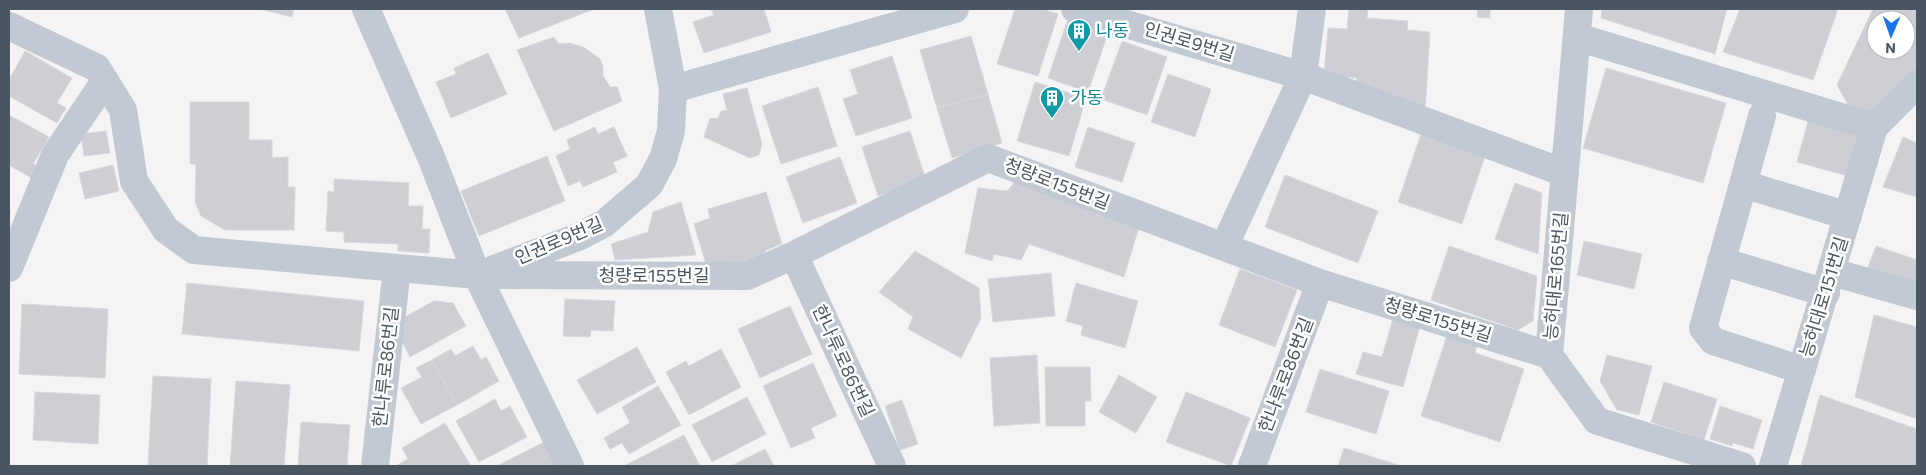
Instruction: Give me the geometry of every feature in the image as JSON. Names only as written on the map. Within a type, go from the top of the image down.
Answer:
[{"type":"street","points":[[366,9],[431,157],[477,275],[570,466]]},
{"type":"street","name":"인권로9번길","points":[[477,275],[585,234],[605,223],[649,185],[663,159],[671,130],[673,89],[658,9]]},
{"type":"street","points":[[673,89],[955,9]]},
{"type":"street","name":"인권로9번길","points":[[1075,9],[1303,76]]},
{"type":"street","points":[[1224,247],[1303,76],[1312,9]]},
{"type":"street","name":"능허대로165번길","points":[[1579,9],[1549,355],[1597,421],[1742,466]]},
{"type":"street","name":"청량로155번길","points":[[9,26],[97,68],[123,110],[134,181],[166,230],[194,250],[477,275],[747,276],[794,255],[988,158],[1320,283],[1549,355]]},
{"type":"street","points":[[1578,37],[1874,127]]},
{"type":"street","points":[[1303,76],[1565,174]]},
{"type":"street","points":[[9,268],[55,155],[104,81]]},
{"type":"street","name":"능허대로151번길","points":[[1773,466],[1874,127],[1917,84]]},
{"type":"street","points":[[1762,116],[1702,328],[1713,341],[1802,370]]},
{"type":"street","points":[[1743,184],[1848,216]]},
{"type":"street","name":"한나루로86번길","points":[[794,255],[892,466]]},
{"type":"street","points":[[1721,261],[1829,282],[1917,296]]},
{"type":"street","name":"한나루로86번길","points":[[375,466],[396,268]]},
{"type":"street","name":"한나루로86번길","points":[[1252,466],[1320,283]]},
{"type":"building","points":[[260,9],[294,9],[292,17]]},
{"type":"building","points":[[505,9],[594,9],[519,38]]},
{"type":"building","points":[[711,9],[764,9],[771,32],[704,53],[693,22],[714,15]]},
{"type":"building","points":[[1015,9],[1042,9],[1058,14],[1038,76],[997,64]]},
{"type":"building","points":[[1349,9],[1368,9],[1367,18],[1408,21],[1407,30],[1430,32],[1425,111],[1356,92],[1357,78],[1324,75],[1328,28],[1347,29]]},
{"type":"building","points":[[1478,9],[1490,9],[1490,18],[1477,17]]},
{"type":"building","points":[[1602,9],[1727,9],[1715,54],[1601,18]]},
{"type":"building","points":[[1740,9],[1838,9],[1813,80],[1723,52]]},
{"type":"building","points":[[1873,9],[1917,9],[1917,69],[1872,113],[1850,108],[1837,85],[1866,24],[1866,60],[1916,60],[1916,10]]},
{"type":"building","name":"나동","points":[[1070,13],[1110,27],[1088,92],[1048,78]]},
{"type":"building","points":[[971,36],[988,94],[937,108],[920,50]]},
{"type":"building","points":[[554,37],[558,44],[570,43],[585,48],[600,59],[603,75],[610,87],[617,87],[622,101],[554,131],[517,50]]},
{"type":"building","points":[[1122,41],[1167,57],[1147,115],[1101,99]]},
{"type":"building","points":[[25,51],[72,78],[57,103],[66,108],[57,123],[9,96],[9,80]]},
{"type":"building","points":[[488,53],[507,94],[451,118],[436,82],[456,74],[454,68]]},
{"type":"building","points":[[892,56],[912,118],[856,136],[843,99],[858,94],[850,70]]},
{"type":"building","points":[[1606,68],[1726,103],[1703,183],[1583,148]]},
{"type":"building","points":[[1168,74],[1211,89],[1195,137],[1151,122]]},
{"type":"building","name":"가동","points":[[1035,82],[1086,98],[1069,156],[1017,141]]},
{"type":"building","points":[[818,87],[837,146],[781,164],[762,106]]},
{"type":"building","points":[[747,88],[762,144],[759,155],[750,158],[704,137],[710,118],[718,119],[721,111],[727,110],[723,94]]},
{"type":"building","points":[[988,94],[1002,143],[952,158],[937,108]]},
{"type":"building","points":[[190,102],[249,102],[249,140],[272,140],[272,158],[288,157],[288,187],[295,187],[294,230],[225,230],[201,216],[195,202],[196,165],[190,163]]},
{"type":"building","points":[[9,115],[49,137],[33,164],[42,168],[35,180],[9,165]]},
{"type":"building","points":[[1808,121],[1859,135],[1848,176],[1797,162]]},
{"type":"building","points":[[595,127],[598,134],[614,127],[627,156],[613,162],[617,172],[583,187],[580,181],[568,186],[556,156],[570,149],[567,140]]},
{"type":"building","points":[[1088,127],[1135,143],[1122,182],[1075,167]]},
{"type":"building","points":[[106,131],[110,153],[84,156],[81,134]]},
{"type":"building","points":[[910,131],[926,180],[878,196],[862,147]]},
{"type":"building","points":[[1422,131],[1486,153],[1462,224],[1398,202]]},
{"type":"building","points":[[1903,137],[1917,143],[1917,197],[1883,187]]},
{"type":"building","points":[[547,156],[565,201],[479,236],[461,191]]},
{"type":"building","points":[[840,157],[857,203],[803,223],[786,177]]},
{"type":"building","points":[[113,165],[119,191],[85,199],[79,173]]},
{"type":"building","points":[[1285,175],[1378,211],[1358,263],[1265,227]]},
{"type":"building","points":[[334,179],[409,183],[408,206],[423,206],[422,229],[430,229],[429,253],[398,251],[398,244],[344,242],[344,232],[326,231],[328,191],[334,192]]},
{"type":"building","points":[[1017,180],[1139,227],[1124,277],[1029,244],[1021,260],[994,254],[992,261],[965,253],[978,188],[1007,191]]},
{"type":"building","points":[[1515,183],[1542,193],[1538,254],[1495,239]]},
{"type":"building","points":[[766,192],[782,244],[766,250],[763,255],[730,268],[707,267],[694,224],[710,218],[708,209]]},
{"type":"building","points":[[681,202],[696,255],[615,260],[611,244],[648,232],[653,212]]},
{"type":"building","points":[[1584,241],[1642,254],[1634,289],[1577,275]]},
{"type":"building","points":[[1449,246],[1537,276],[1533,321],[1518,330],[1431,300]]},
{"type":"building","points":[[1876,246],[1917,260],[1917,294],[1864,278]]},
{"type":"building","points":[[915,251],[979,288],[981,318],[961,358],[908,329],[913,317],[879,292]]},
{"type":"building","points":[[1240,269],[1297,290],[1275,347],[1219,325]]},
{"type":"building","points":[[1051,273],[1055,316],[993,322],[988,279]]},
{"type":"building","points":[[187,283],[364,301],[359,351],[182,334]]},
{"type":"building","points":[[1076,283],[1138,301],[1125,348],[1081,335],[1083,326],[1066,321]]},
{"type":"building","points":[[565,299],[615,301],[613,331],[591,330],[590,337],[563,336]]},
{"type":"building","points":[[434,301],[453,303],[466,326],[410,357],[399,336],[403,318]]},
{"type":"building","points":[[22,304],[108,309],[105,378],[19,374]]},
{"type":"building","points":[[790,306],[812,354],[760,378],[738,329]]},
{"type":"building","points":[[1394,315],[1421,322],[1403,387],[1356,374],[1363,352],[1382,357]]},
{"type":"building","points":[[1874,315],[1917,327],[1917,419],[1855,397]]},
{"type":"building","points":[[1447,335],[1477,345],[1475,353],[1524,369],[1500,442],[1421,416]]},
{"type":"building","points":[[473,346],[481,360],[486,357],[499,381],[457,405],[432,360],[451,349],[455,356]]},
{"type":"building","points":[[637,347],[656,382],[597,414],[577,380]]},
{"type":"building","points":[[721,349],[741,387],[689,415],[666,372],[686,361],[689,366]]},
{"type":"building","points":[[1037,355],[1040,423],[994,426],[990,358]]},
{"type":"building","points":[[1607,355],[1652,366],[1639,415],[1617,410],[1600,381]]},
{"type":"building","points":[[432,360],[457,405],[421,424],[401,388],[422,377],[416,368]]},
{"type":"building","points":[[813,363],[837,416],[811,428],[815,438],[791,448],[763,386]]},
{"type":"building","points":[[1045,367],[1090,367],[1091,401],[1085,401],[1085,426],[1046,426]]},
{"type":"building","points":[[1320,369],[1389,391],[1376,434],[1306,412]]},
{"type":"building","points":[[1119,375],[1157,397],[1136,433],[1099,412]]},
{"type":"building","points":[[153,376],[211,379],[207,466],[148,466]]},
{"type":"building","points":[[236,381],[290,385],[284,466],[230,466]]},
{"type":"building","points":[[1664,382],[1717,399],[1704,440],[1651,422]]},
{"type":"building","points":[[658,386],[681,425],[629,454],[622,443],[610,449],[604,438],[630,423],[622,407]]},
{"type":"building","points":[[35,392],[100,395],[98,444],[33,440]]},
{"type":"building","points":[[1186,392],[1250,418],[1231,466],[1166,442]]},
{"type":"building","points":[[1820,395],[1917,429],[1917,466],[1801,466]]},
{"type":"building","points":[[747,397],[766,434],[712,462],[692,425]]},
{"type":"building","points":[[495,399],[501,411],[510,406],[527,437],[479,462],[456,421]]},
{"type":"building","points":[[902,400],[918,444],[900,450],[885,406]]},
{"type":"building","points":[[1720,406],[1762,420],[1753,449],[1733,443],[1732,446],[1710,439]]},
{"type":"building","points":[[301,422],[350,425],[347,466],[298,466]]},
{"type":"building","points":[[445,423],[471,466],[396,466],[408,459],[402,448]]},
{"type":"building","points":[[684,435],[700,466],[626,465]]},
{"type":"building","points":[[544,442],[556,466],[497,466]]},
{"type":"building","points":[[1344,448],[1401,466],[1338,466]]},
{"type":"building","points":[[765,449],[774,466],[731,466]]},
{"type":"place","name":"나동","points":[[1079,52]]},
{"type":"place","name":"가동","points":[[1052,119]]}]
